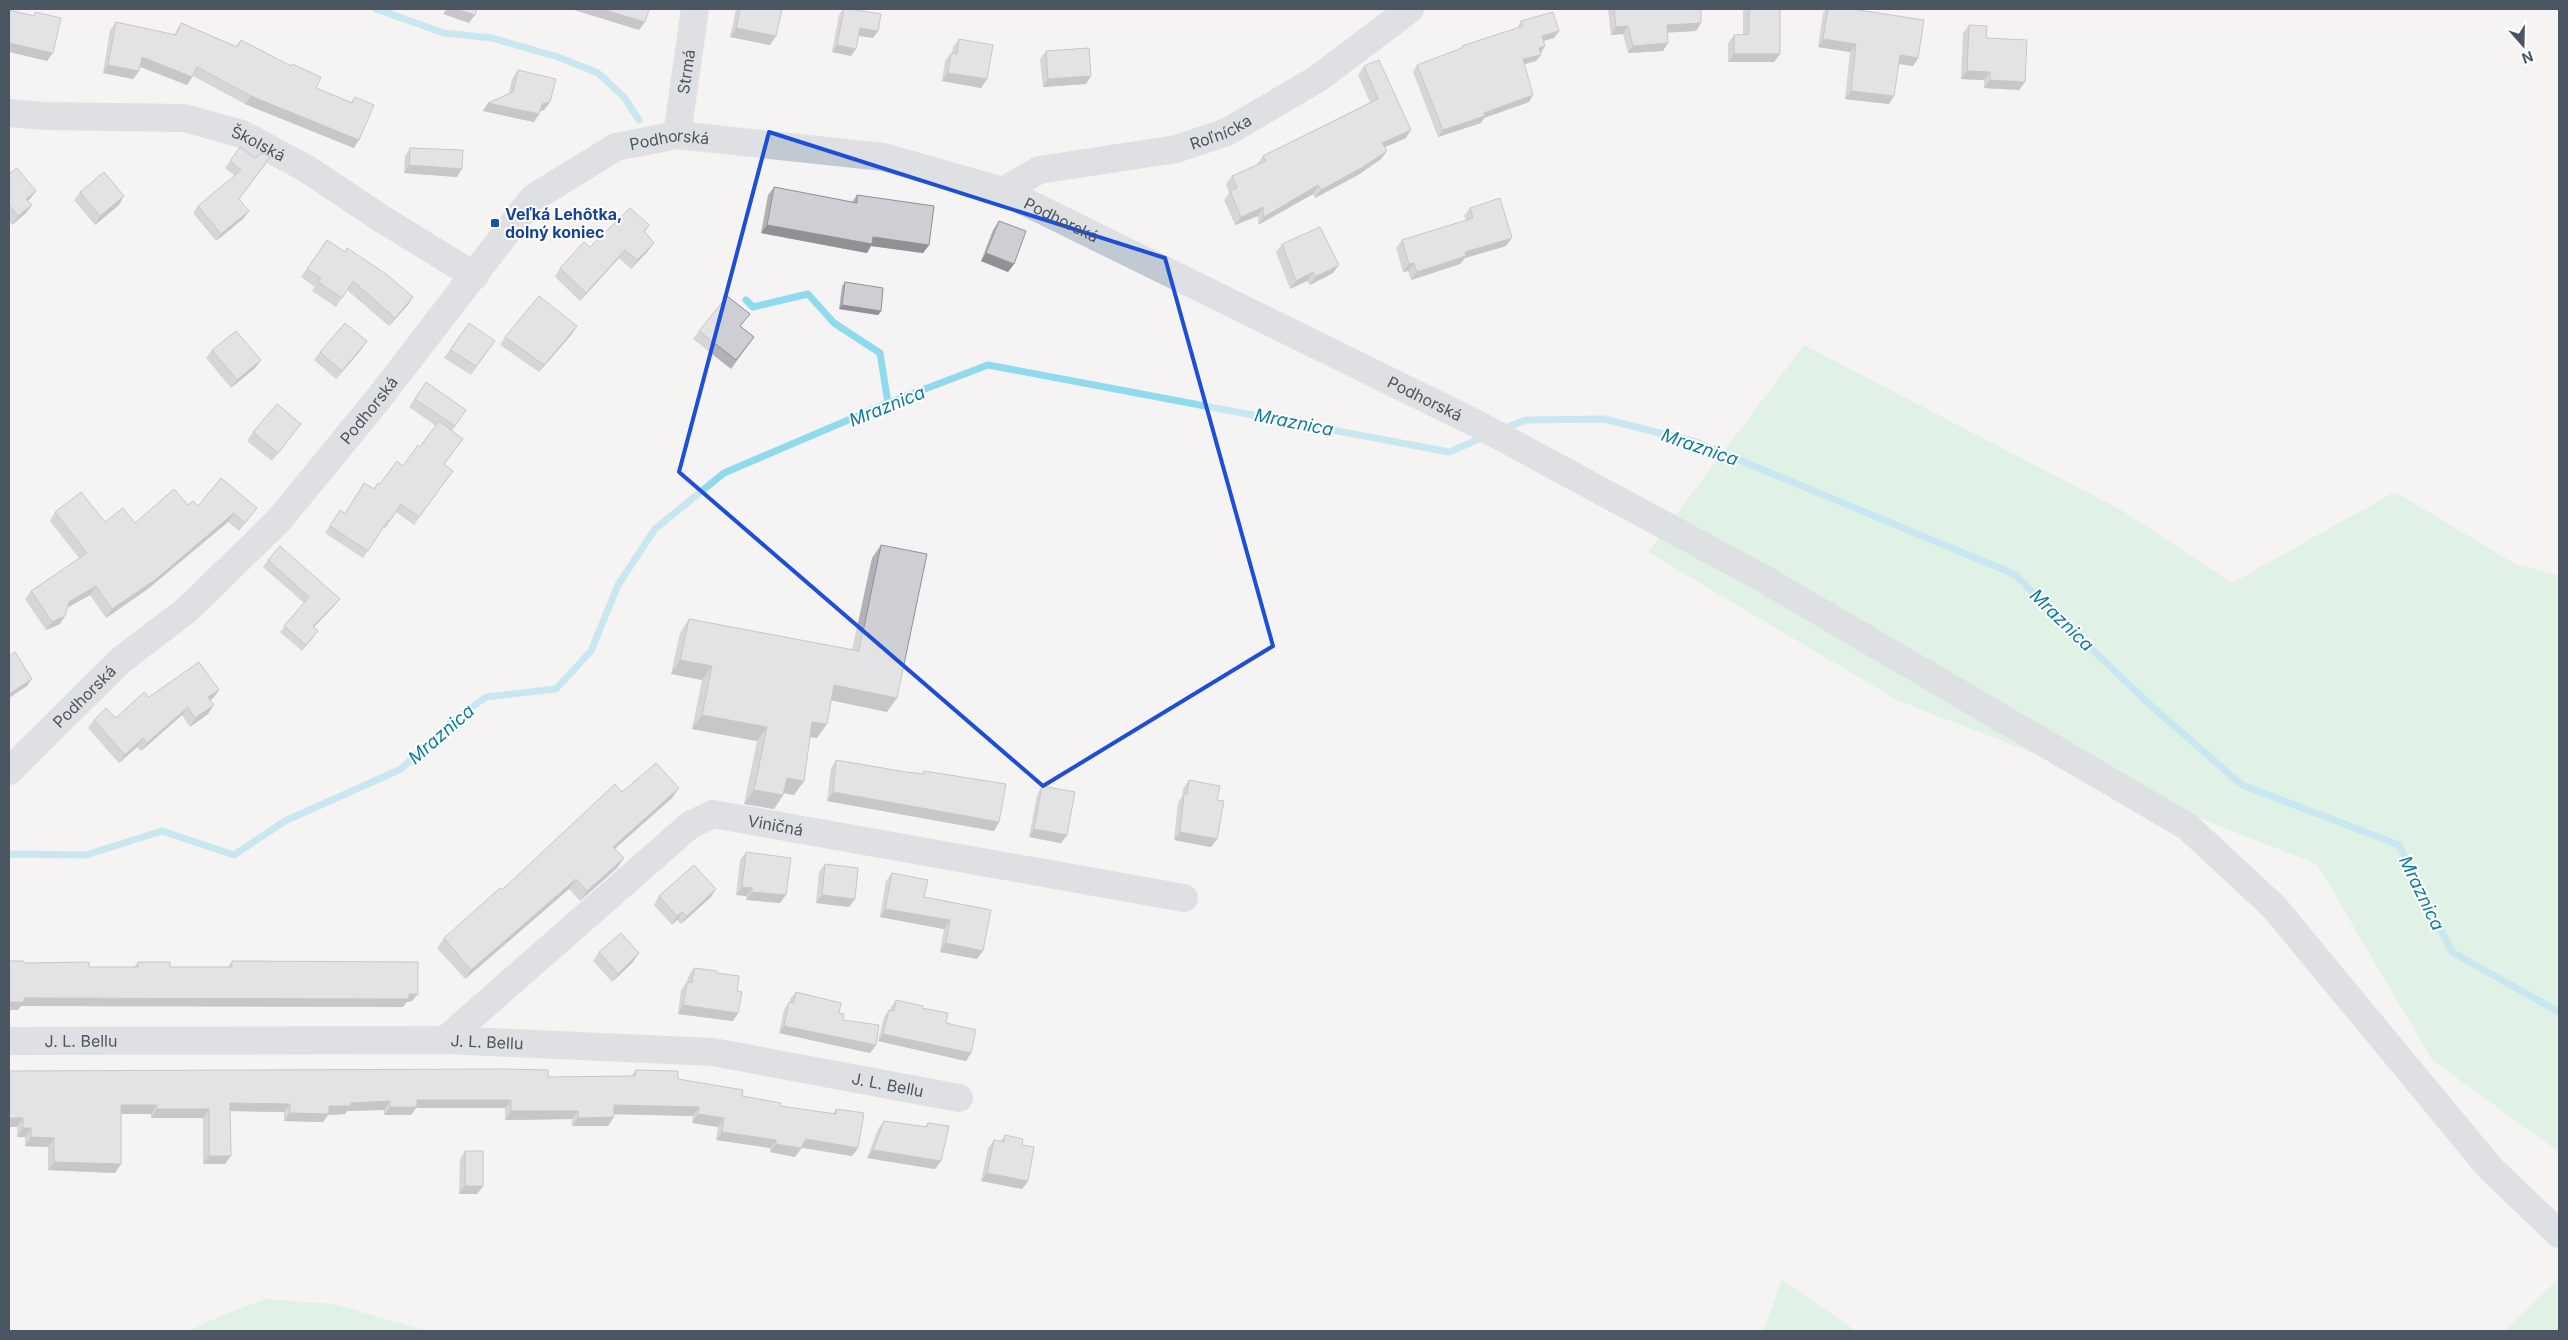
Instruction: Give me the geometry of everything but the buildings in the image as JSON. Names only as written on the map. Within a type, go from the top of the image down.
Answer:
[{"type":"street","name":"Strmá","points":[[677,135],[696,9]]},
{"type":"street","name":"Roľnícka","points":[[1003,191],[1039,170],[1176,149],[1228,132],[1317,79],[1410,9]]},
{"type":"street","name":"Školská","points":[[9,113],[44,116],[184,118],[242,134],[307,168],[382,219],[474,276]]},
{"type":"street","name":"Podhorská","points":[[9,772],[122,660],[188,609],[279,520],[380,398],[534,198],[616,147],[677,135],[883,157],[1003,191],[1477,424],[1764,579],[2188,827],[2274,907],[2490,1168],[2559,1234]]},
{"type":"street","name":"Viničná","points":[[445,1040],[690,825],[713,814],[1184,898]]},
{"type":"street","name":"J. L. Bellu","points":[[9,1041],[445,1040],[713,1052],[959,1098]]},
{"type":"highlighted area","points":[[769,132],[1165,258],[1273,646],[1043,786],[679,472]]},
{"type":"green space","points":[[1804,345],[2121,510],[2232,583],[2395,492],[2515,564],[2559,576],[2559,1152],[2432,1060],[2317,864],[1897,700],[1648,552]]},
{"type":"green space","points":[[2559,1278],[2559,1331],[2505,1331]]},
{"type":"green space","points":[[1782,1280],[1856,1331],[1763,1331]]},
{"type":"green space","points":[[265,1299],[334,1304],[427,1331],[190,1331],[206,1322]]},
{"type":"waterway","points":[[376,9],[444,33],[492,38],[558,57],[598,73],[624,97],[639,120]]},
{"type":"waterway","points":[[746,300],[753,307],[808,294],[834,323],[880,353],[888,403]]},
{"type":"waterway","name":"Mraznica","points":[[9,854],[86,855],[162,831],[234,855],[285,821],[401,769],[451,722],[486,697],[556,689],[591,651],[618,585],[655,529],[724,473],[888,403],[988,365],[1449,452],[1486,436]]},
{"type":"waterway","name":"Mraznica","points":[[1503,429],[1526,420],[1604,419],[1696,442],[2014,574],[2148,703],[2242,785],[2399,845],[2452,952],[2559,1012]]},
{"type":"place","name":"Veľká Lehôtka, dolný koniec","points":[[495,223]]}]
